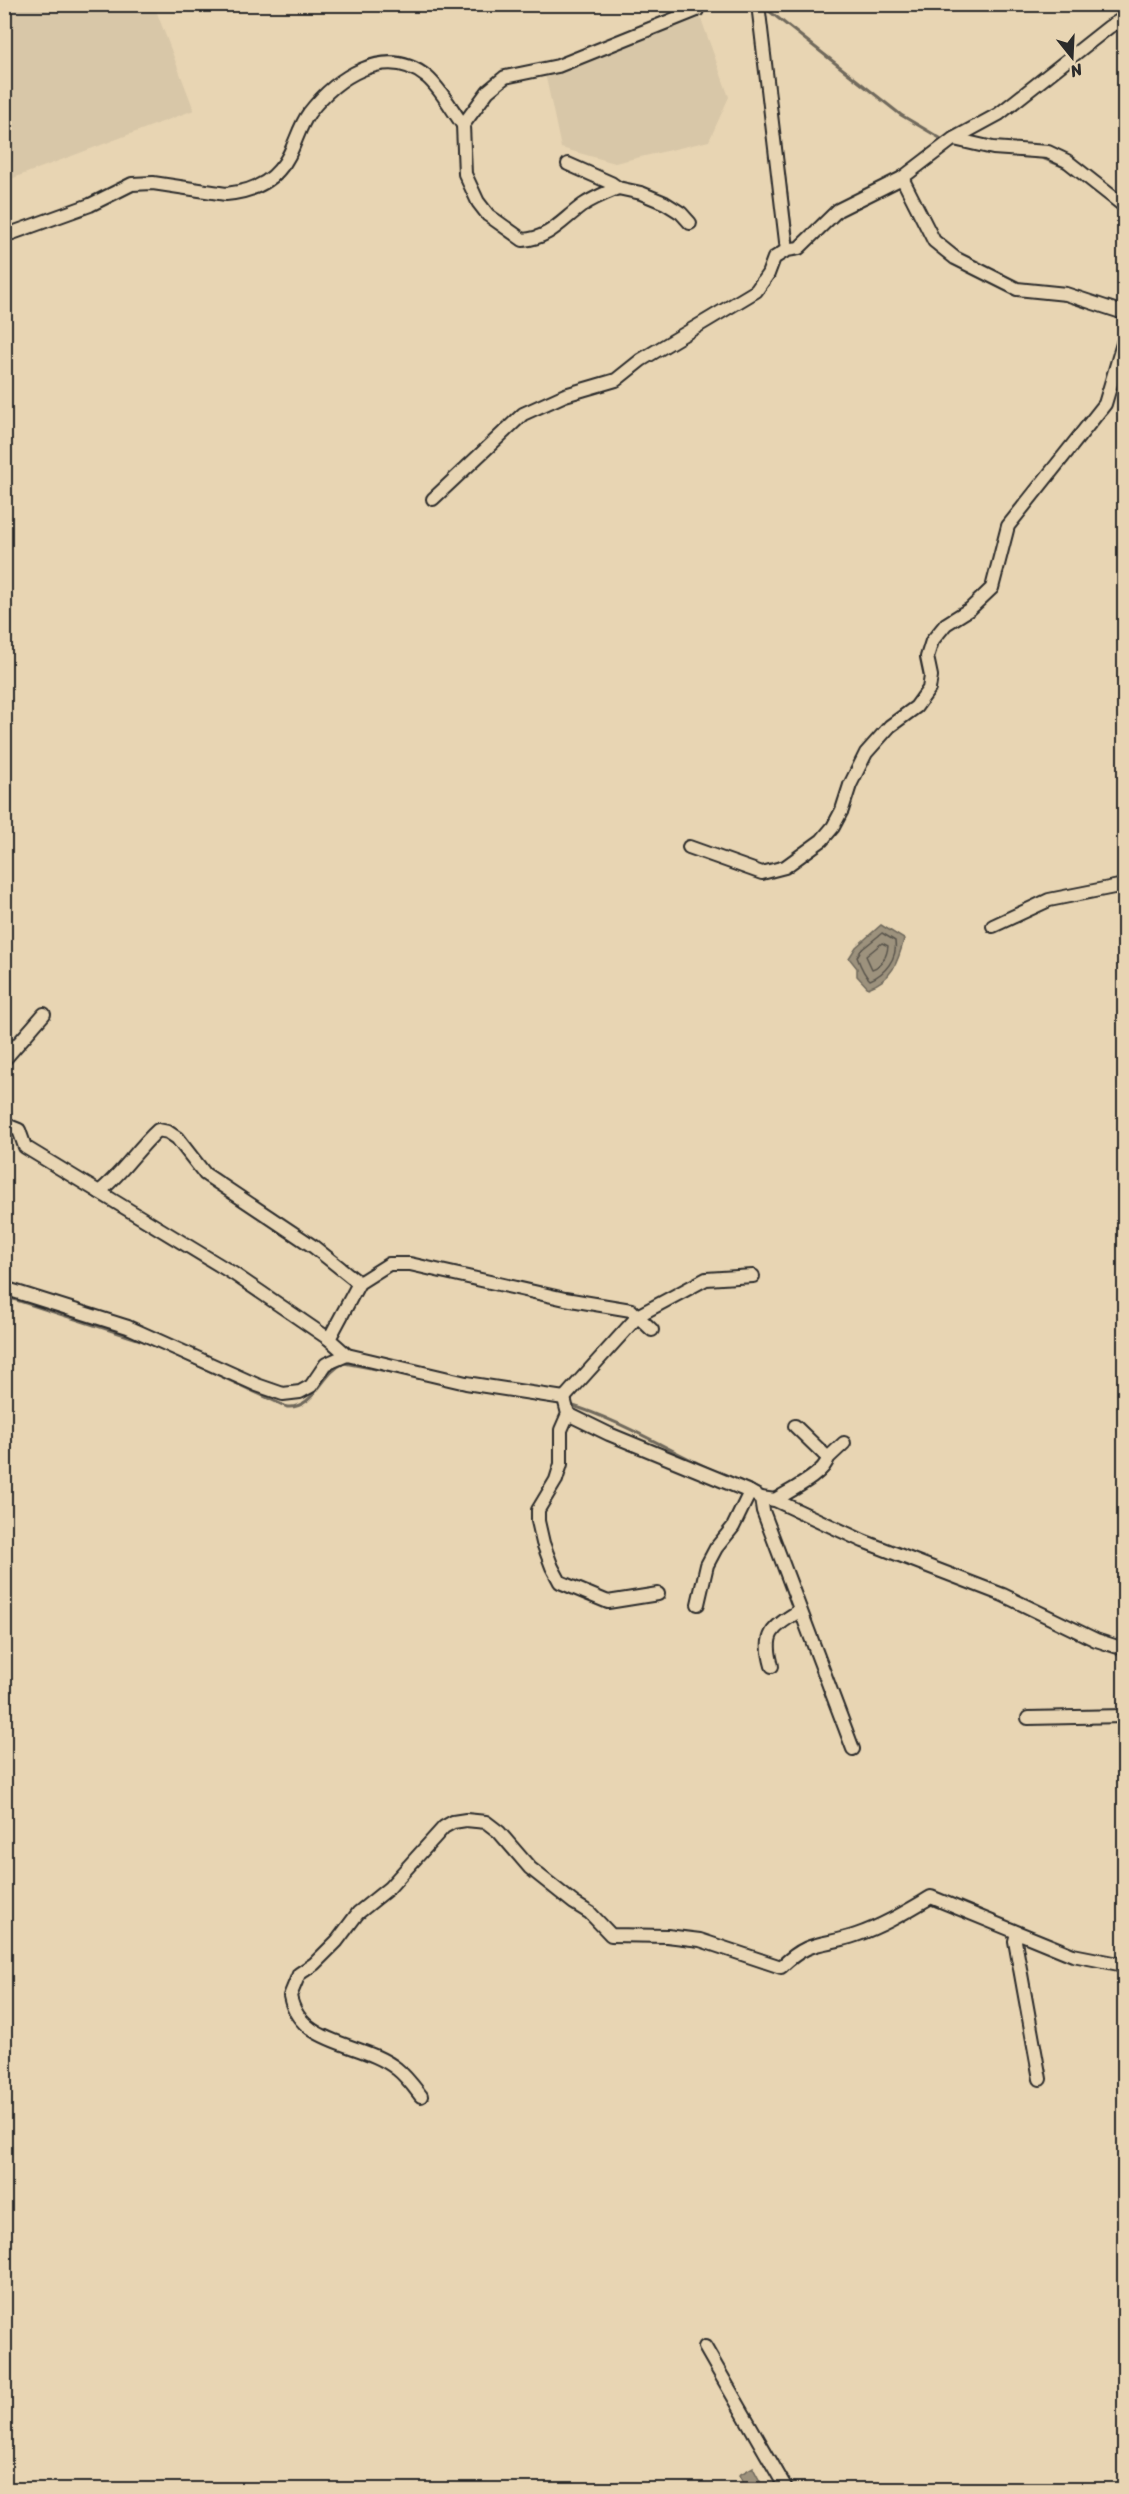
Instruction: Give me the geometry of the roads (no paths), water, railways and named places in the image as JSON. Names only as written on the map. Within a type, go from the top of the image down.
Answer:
[{"type":"street","points":[[618,188],[585,204],[554,230],[537,239],[523,240],[488,215],[469,186],[463,160],[463,125],[488,91],[505,77],[558,66],[697,10],[697,4]]},
{"type":"street","points":[[758,4],[787,250]]},
{"type":"street","points":[[433,499],[523,414],[566,395],[616,380],[640,360],[756,291],[768,274],[774,258],[787,250],[799,249],[838,210],[902,178],[950,141],[999,114],[1109,27],[1125,18]]},
{"type":"street","points":[[4,236],[90,205],[132,184],[153,183],[226,194],[238,193],[266,182],[280,170],[292,151],[308,115],[346,76],[364,67],[401,65],[427,78],[463,125]]},
{"type":"street","points":[[950,141],[993,148],[1048,152],[1067,161],[1125,206]]},
{"type":"street","points":[[568,164],[618,188],[665,202],[681,213],[690,223]]},
{"type":"street","points":[[902,178],[934,241],[955,258],[1017,289],[1066,294],[1125,313]]},
{"type":"street","points":[[689,847],[762,873],[785,867],[822,840],[833,827],[842,810],[850,785],[866,753],[890,726],[916,707],[929,689],[932,676],[927,657],[932,641],[946,624],[970,609],[992,588],[1008,526],[1105,404],[1125,340]]},
{"type":"street","points":[[993,926],[1049,900],[1125,885]]},
{"type":"street","points":[[4,1060],[44,1014]]},
{"type":"street","points":[[4,1124],[19,1130],[25,1148],[234,1274],[329,1339],[347,1355],[566,1405],[609,1434],[762,1498],[775,1500],[863,1541],[1003,1595],[1096,1640],[1125,1649]]},
{"type":"street","points":[[99,1192],[110,1183],[149,1138],[159,1130],[168,1132],[177,1138],[205,1174],[314,1247],[359,1283]]},
{"type":"street","points":[[329,1339],[359,1283],[389,1264],[410,1264],[565,1299],[631,1310],[639,1315],[652,1330]]},
{"type":"street","points":[[658,1594],[608,1602],[560,1582],[552,1568],[543,1543],[538,1510],[556,1480],[561,1464],[561,1430],[566,1405],[639,1315],[706,1280],[728,1276],[753,1276]]},
{"type":"street","points":[[4,1288],[128,1327],[257,1385],[284,1394],[300,1392],[311,1386],[326,1364],[347,1355]]},
{"type":"street","points":[[795,1426],[828,1458]]},
{"type":"street","points":[[775,1500],[821,1470],[828,1458],[844,1443]]},
{"type":"street","points":[[698,1604],[707,1565],[716,1548],[733,1527],[750,1492]]},
{"type":"street","points":[[762,1498],[763,1511],[799,1611],[853,1749]]},
{"type":"street","points":[[772,1666],[767,1648],[770,1634],[781,1622],[799,1611]]},
{"type":"street","points":[[1028,1718],[1125,1716]]},
{"type":"street","points":[[421,2096],[396,2068],[355,2048],[318,2035],[297,2016],[290,1996],[299,1974],[314,1964],[337,1941],[358,1913],[389,1888],[444,1827],[453,1822],[466,1820],[486,1822],[499,1832],[530,1868],[574,1903],[590,1912],[611,1935],[667,1936],[700,1940],[781,1967],[797,1952],[815,1944],[854,1936],[882,1925],[931,1897],[1073,1955],[1125,1965]]},
{"type":"street","points":[[1017,1933],[1015,1941],[1040,2079]]},
{"type":"street","points":[[705,2347],[787,2490]]},
{"type":"water","points":[[881,925],[904,939],[893,969],[883,980],[868,988],[857,976],[857,968],[849,958],[856,947]]},
{"type":"water","points":[[753,2467],[764,2489],[746,2489],[739,2475]]},
{"type":"waterway","points":[[764,7],[901,115],[945,141]]},
{"type":"waterway","points":[[777,117],[793,243]]},
{"type":"waterway","points":[[1040,157],[1067,168]]},
{"type":"waterway","points":[[1108,200],[1124,214]]},
{"type":"waterway","points":[[4,1296],[150,1343]]},
{"type":"waterway","points":[[173,1354],[287,1407],[297,1406],[311,1397],[329,1374],[344,1363],[392,1372]]},
{"type":"waterway","points":[[514,1396],[563,1404]]},
{"type":"waterway","points":[[570,1405],[620,1424],[710,1469],[762,1491]]}]
